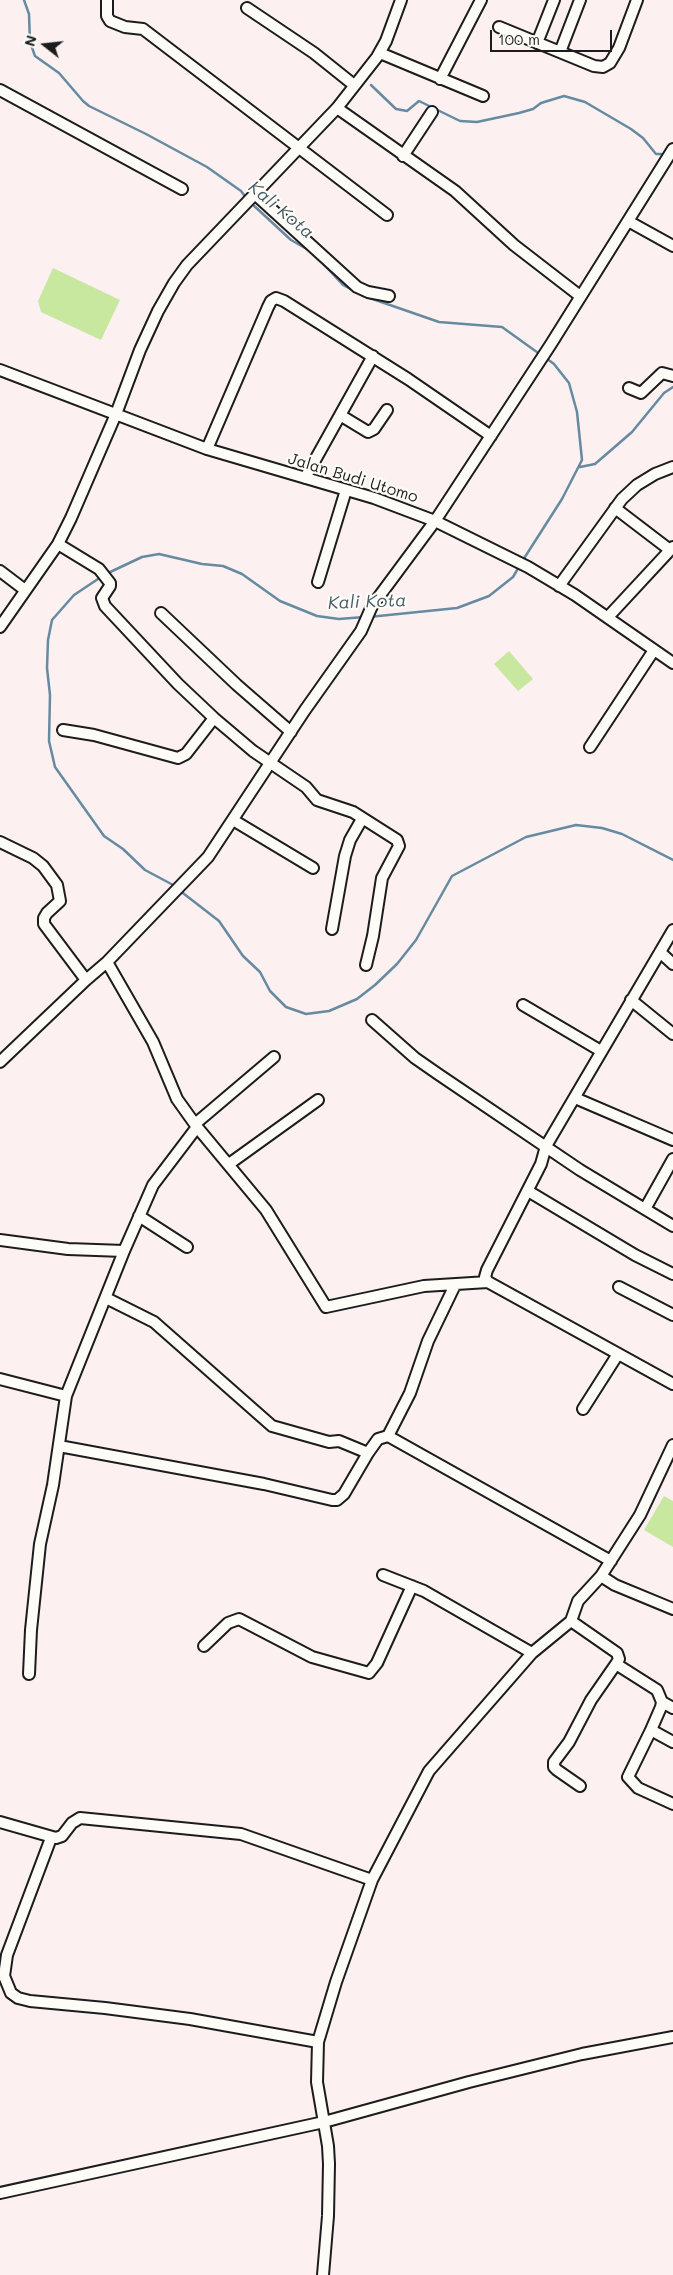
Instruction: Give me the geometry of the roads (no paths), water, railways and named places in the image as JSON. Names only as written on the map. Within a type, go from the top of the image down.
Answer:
[{"type":"street","points":[[106,0],[107,16],[110,21],[125,27],[143,29],[386,215]]},
{"type":"street","points":[[0,627],[24,590],[58,544],[116,414],[140,350],[170,290],[187,265],[337,108],[380,53],[401,0]]},
{"type":"street","points":[[440,79],[481,0]]},
{"type":"street","points":[[537,44],[554,0]]},
{"type":"street","points":[[560,52],[580,0]]},
{"type":"street","points":[[499,27],[537,44],[598,67],[607,66],[619,48],[637,0]]},
{"type":"street","points":[[247,8],[314,53],[354,85]]},
{"type":"street","points":[[380,53],[483,96]]},
{"type":"street","points":[[0,90],[182,189]]},
{"type":"street","points":[[337,108],[403,156],[456,191],[514,245],[580,296]]},
{"type":"street","points":[[403,156],[432,112]]},
{"type":"street","points":[[0,1062],[107,962],[189,879],[208,857],[365,625],[370,609],[435,521],[491,436],[673,149]]},
{"type":"street","points":[[254,196],[357,287],[368,292],[389,296]]},
{"type":"street","points":[[628,220],[673,246]]},
{"type":"street","points":[[207,449],[268,307],[276,298],[284,301],[373,356],[491,436]]},
{"type":"street","points":[[304,478],[373,356]]},
{"type":"street","name":"Jalan Budi Utomo","points":[[0,370],[207,449],[392,504],[435,521],[528,567],[608,616],[673,664]]},
{"type":"street","points":[[628,388],[641,393],[662,372],[673,376]]},
{"type":"street","points":[[340,415],[368,432],[374,429],[387,410]]},
{"type":"street","points":[[559,586],[615,508],[636,485],[655,474],[673,467]]},
{"type":"street","points":[[318,582],[346,490]]},
{"type":"street","points":[[608,616],[672,548],[615,508]]},
{"type":"street","points":[[58,544],[99,569],[108,580],[110,586],[102,598],[105,606],[178,684],[214,718],[271,764],[301,783],[317,800],[343,807],[397,840],[399,846],[382,878],[366,965]]},
{"type":"street","points":[[0,571],[24,590]]},
{"type":"street","points":[[161,613],[237,685],[291,732]]},
{"type":"street","points":[[590,747],[654,650]]},
{"type":"street","points":[[63,730],[94,735],[178,758],[186,754],[214,718]]},
{"type":"street","points":[[332,929],[345,856],[362,819]]},
{"type":"street","points":[[233,820],[313,868]]},
{"type":"street","points":[[0,842],[33,858],[44,866],[57,885],[60,901],[47,913],[44,918],[44,924],[86,980]]},
{"type":"street","points":[[673,930],[546,1146],[541,1164],[486,1270],[485,1277],[488,1282],[673,1384]]},
{"type":"street","points":[[660,952],[673,964]]},
{"type":"street","points":[[107,962],[153,1042],[178,1099],[196,1126],[266,1210],[326,1308],[424,1286],[488,1282]]},
{"type":"street","points":[[631,1000],[673,1034]]},
{"type":"street","points":[[523,1005],[601,1051]]},
{"type":"street","points":[[372,1020],[415,1058],[614,1192],[673,1226]]},
{"type":"street","points":[[29,1674],[31,1630],[40,1544],[59,1446],[66,1396],[124,1251],[153,1185],[196,1126],[274,1057]]},
{"type":"street","points":[[575,1098],[673,1140]]},
{"type":"street","points":[[229,1164],[318,1100]]},
{"type":"street","points":[[645,1209],[673,1159]]},
{"type":"street","points":[[528,1191],[635,1255],[673,1274]]},
{"type":"street","points":[[139,1216],[187,1247]]},
{"type":"street","points":[[0,1240],[68,1249],[124,1251]]},
{"type":"street","points":[[388,1436],[410,1393],[428,1341],[455,1285]]},
{"type":"street","points":[[619,1288],[673,1315]]},
{"type":"street","points":[[106,1298],[154,1322],[272,1426],[329,1442],[339,1441],[368,1452]]},
{"type":"street","points":[[583,1409],[618,1354]]},
{"type":"street","points":[[0,1379],[66,1396]]},
{"type":"street","points":[[59,1446],[264,1484],[332,1500],[341,1498],[368,1452],[378,1439],[388,1436],[611,1561]]},
{"type":"street","points":[[323,2275],[329,2188],[328,2146],[317,2082],[318,2042],[336,1982],[372,1880],[428,1771],[532,1653],[571,1620],[578,1602],[601,1576],[640,1515],[673,1445]]},
{"type":"street","points":[[382,1575],[424,1591],[532,1653]]},
{"type":"street","points":[[601,1576],[616,1585],[673,1609]]},
{"type":"street","points":[[204,1646],[228,1623],[239,1619],[318,1660],[369,1673],[377,1663],[412,1586]]},
{"type":"street","points":[[571,1620],[617,1653],[619,1659],[591,1700],[570,1742],[554,1762],[554,1767],[557,1770],[580,1786]]},
{"type":"street","points":[[616,1664],[657,1690],[662,1702],[673,1708]]},
{"type":"street","points":[[662,1702],[651,1730],[628,1777],[638,1788],[673,1804]]},
{"type":"street","points":[[651,1730],[673,1742]]},
{"type":"street","points":[[0,1822],[51,1838],[62,1836],[72,1823],[80,1818],[241,1834],[372,1880]]},
{"type":"street","points":[[51,1838],[7,1955],[4,1976],[10,1993],[18,1998],[30,2001],[181,2018],[318,2042]]},
{"type":"street","points":[[0,2193],[324,2122],[469,2082],[582,2054],[673,2037]]},
{"type":"waterway","name":"Kali Kota","points":[[24,0],[29,14],[30,42],[35,56],[59,73],[83,101],[89,106],[207,167],[241,191],[247,199]]},
{"type":"waterway","points":[[371,85],[396,109],[407,111],[419,101],[460,121],[477,122],[533,109],[541,103],[564,96],[585,102],[631,129],[643,138],[656,154],[661,154]]},
{"type":"waterway","name":"Kali Kota","points":[[251,203],[291,240],[312,252]]},
{"type":"waterway","name":"Kali Kota","points":[[316,256],[343,285],[364,296],[439,322],[502,327],[541,355]]},
{"type":"waterway","name":"Kali Kota","points":[[523,560],[562,499],[582,460],[577,412],[569,383],[554,364],[546,358]]},
{"type":"waterway","points":[[580,467],[595,464],[632,432],[664,393],[673,387]]},
{"type":"waterway","name":"Kali Kota","points":[[106,574],[142,557],[159,554],[202,564],[223,566],[242,574],[280,601],[317,616],[339,619],[364,617]]},
{"type":"waterway","name":"Kali Kota","points":[[369,617],[457,608],[489,596],[513,577],[520,565]]},
{"type":"waterway","name":"Kali Kota","points":[[101,577],[74,595],[52,620],[48,640],[47,668],[50,695],[49,741],[55,767],[104,836],[123,849],[145,870],[175,886]]},
{"type":"waterway","name":"Kali Kota","points":[[179,890],[219,921],[243,956],[260,972],[270,991],[286,1007],[306,1014],[329,1011],[357,999],[375,985],[397,964],[416,940],[452,876],[526,837],[576,825],[602,828],[622,834],[673,860]]}]
